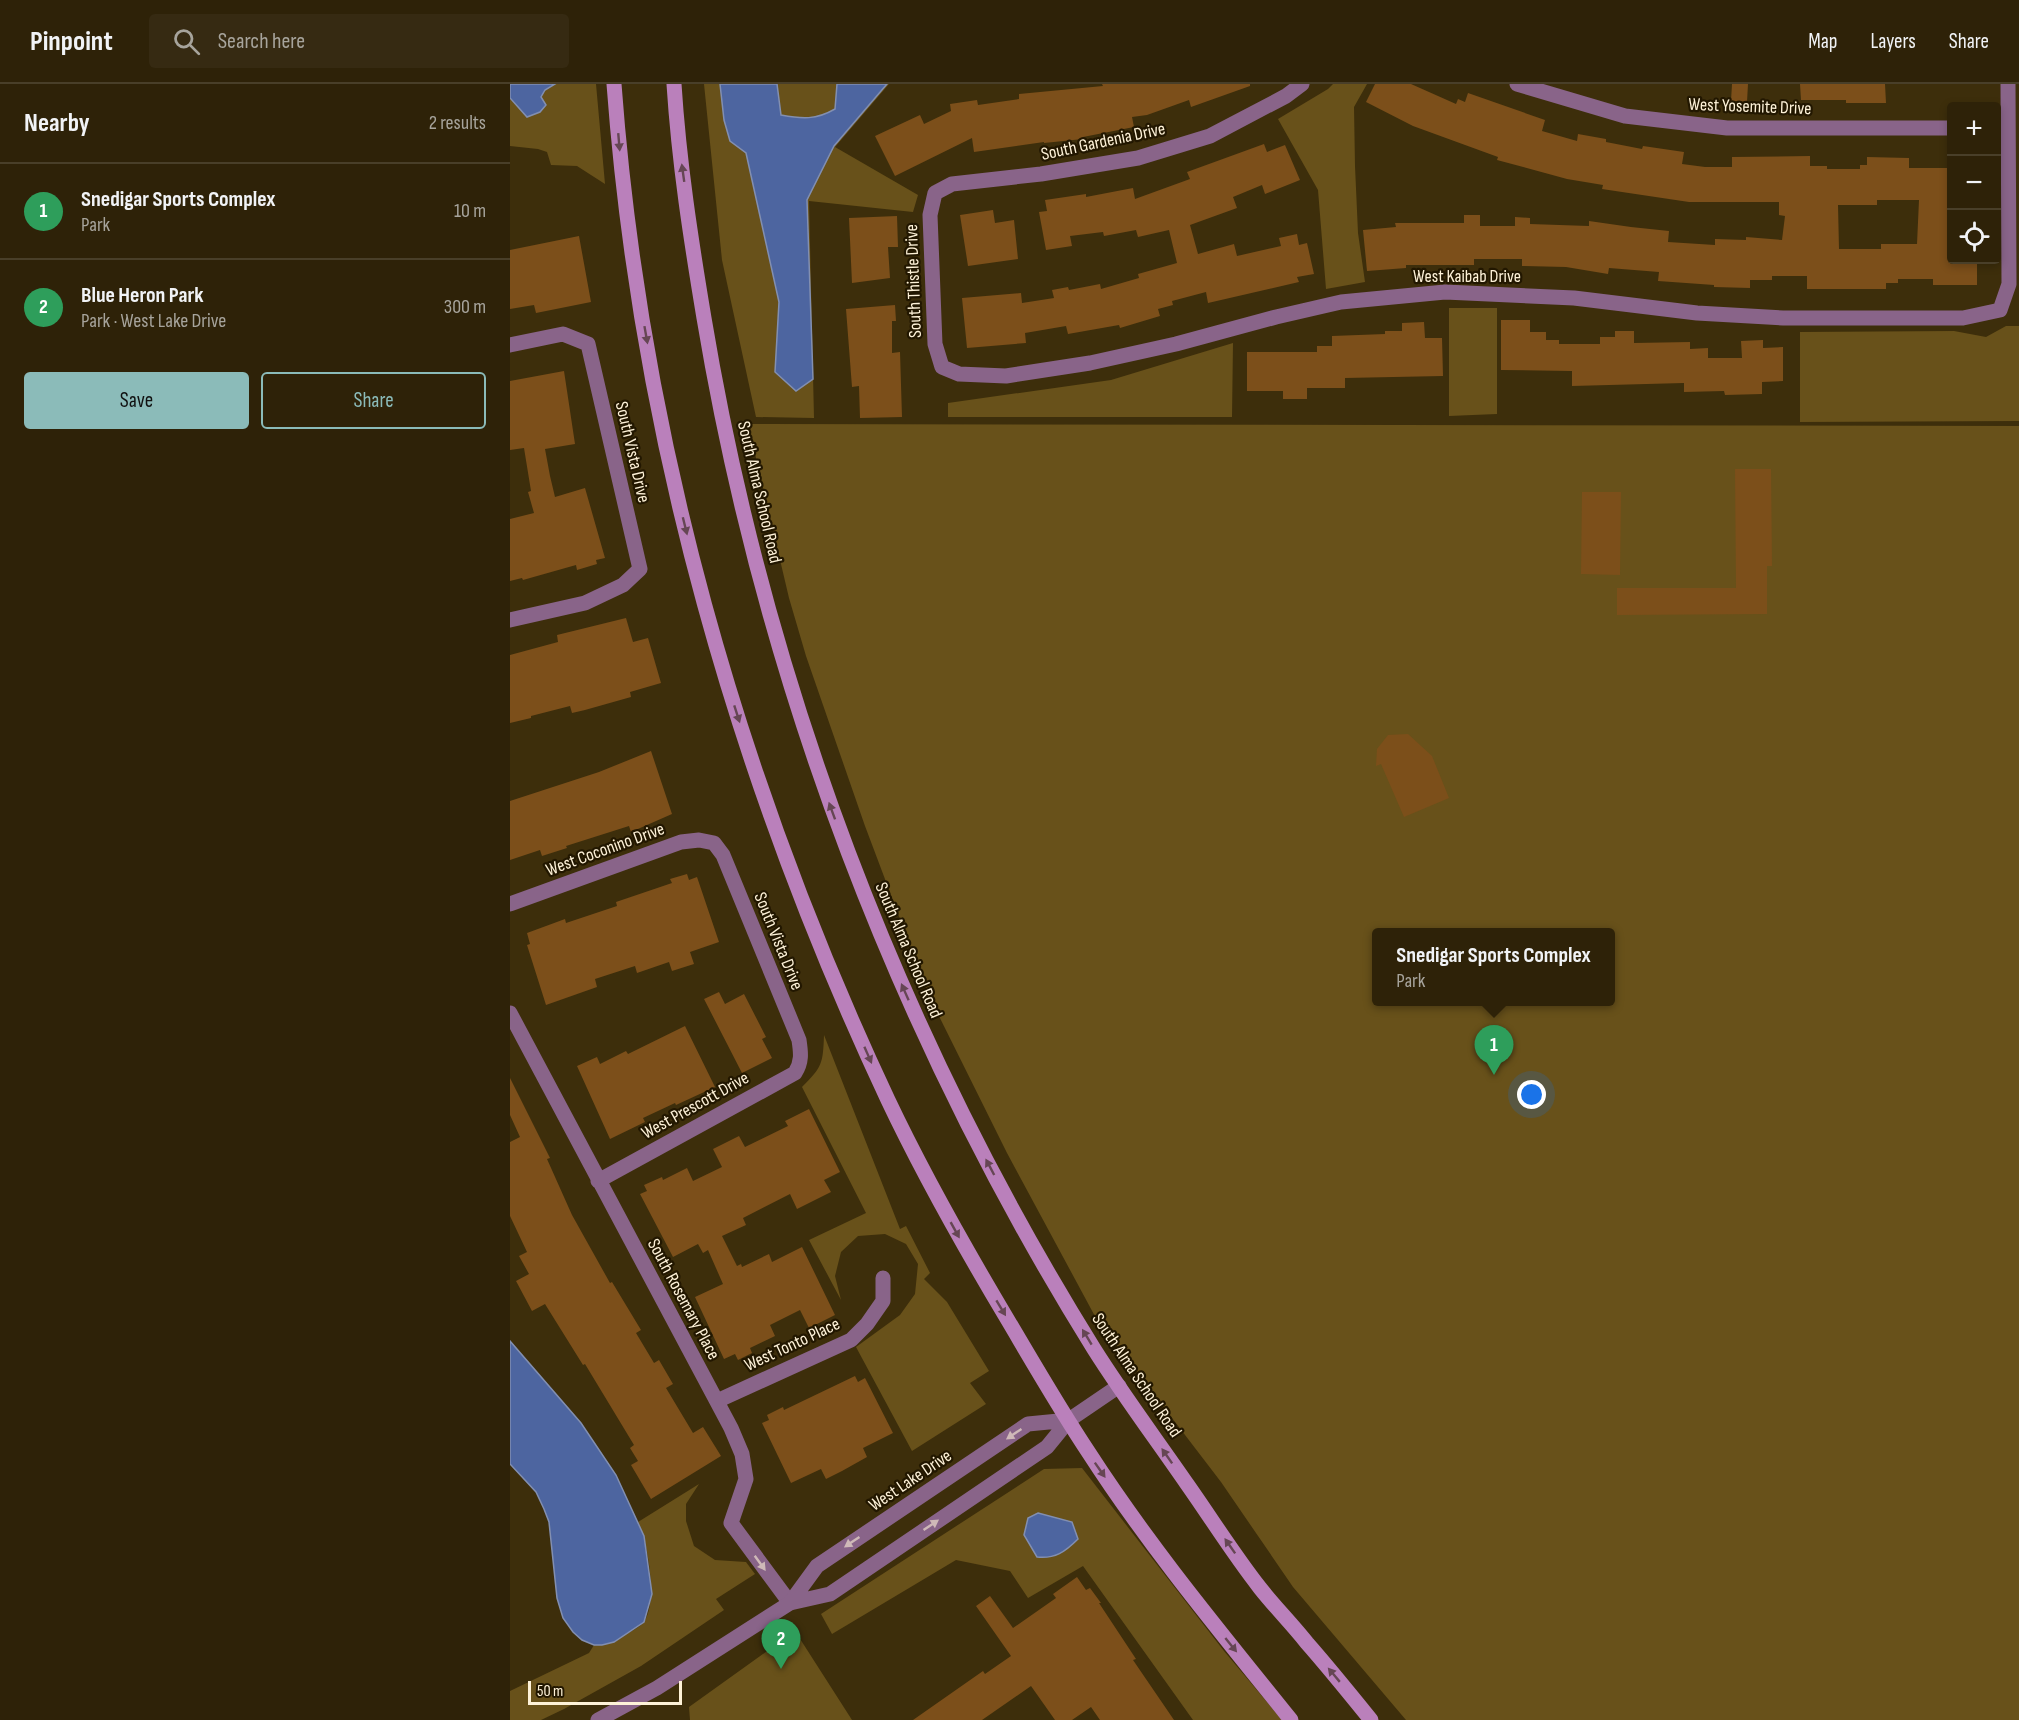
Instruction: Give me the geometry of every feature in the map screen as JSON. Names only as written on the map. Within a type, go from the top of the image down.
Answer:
[{"type":"main road","points":[[614,84],[629,237],[675,485],[720,658],[764,798],[808,917],[888,1101],[925,1174],[971,1258],[1046,1384],[1089,1453],[1152,1542],[1194,1599],[1291,1720]]},
{"type":"main road","name":"South Alma School Road","points":[[674,84],[677,134],[690,231],[714,376],[735,479],[785,671],[824,789],[885,948],[948,1085],[1022,1226],[1096,1353],[1260,1588],[1371,1720]]},
{"type":"street","name":"South Gardenia Drive","points":[[935,193],[952,184],[1041,174],[1138,158],[1210,136],[1283,90],[1302,84]]},
{"type":"street","name":"West Yosemite Drive","points":[[1517,84],[1625,116],[1727,128],[1947,128]]},
{"type":"street","points":[[2002,127],[2008,84]]},
{"type":"street","name":"West Kaibab Drive","points":[[942,367],[959,374],[1006,376],[1090,363],[1341,302],[1445,292],[1574,298],[1697,313],[1783,318],[1963,318],[2001,310],[2009,284],[2002,127]]},
{"type":"street","name":"South Thistle Drive","points":[[935,193],[930,215],[934,344],[942,367]]},
{"type":"street","name":"South Vista Drive","points":[[510,345],[563,334],[588,344],[640,569],[622,585],[585,603],[510,620]]},
{"type":"street","name":"West Coconino Drive","points":[[510,904],[681,842],[699,840],[714,843]]},
{"type":"street","name":"South Vista Drive","points":[[714,843],[723,855],[799,1040],[802,1056]]},
{"type":"street","name":"South Rosemary Place","points":[[510,1013],[717,1401],[742,1454],[746,1479],[731,1523],[790,1602]]},
{"type":"street","name":"West Prescott Drive","points":[[598,1181],[795,1073],[802,1056]]},
{"type":"street","name":"West Tonto Place","points":[[717,1401],[851,1341],[867,1324],[883,1301],[883,1278]]},
{"type":"street","name":"West Lake Drive","points":[[790,1602],[830,1594],[1047,1447],[1069,1420],[1119,1386]]},
{"type":"street","name":"West Lake Drive","points":[[598,1720],[657,1688],[790,1602],[817,1566],[1028,1424],[1069,1420]]},
{"type":"shaded area","points":[[510,84],[596,84],[605,184],[577,166],[551,165],[547,152],[510,146]]},
{"type":"shaded area","points":[[704,84],[889,84],[835,147],[918,195],[913,212],[809,201],[814,418],[756,417],[722,260]]},
{"type":"shaded area","points":[[1333,84],[1367,84],[1354,107],[1358,233],[1365,282],[1326,289],[1318,190],[1278,119]]},
{"type":"shaded area","points":[[1449,308],[1497,308],[1497,414],[1449,416]]},
{"type":"shaded area","points":[[2006,326],[2019,326],[2019,421],[1800,422],[1800,332],[1954,331],[1986,337]]},
{"type":"shaded area","points":[[1233,343],[1232,417],[948,417],[948,403],[1111,380]]},
{"type":"shaded area","points":[[748,424],[2019,426],[2019,1720],[1406,1720],[1293,1587],[1221,1482],[1097,1320],[1007,1153],[929,996],[865,826],[806,656],[789,598]]},
{"type":"shaded area","points":[[824,1035],[900,1229],[906,1226],[930,1273],[924,1279],[947,1302],[989,1371],[970,1383],[986,1404],[912,1451],[856,1347],[900,1315],[915,1294],[918,1264],[906,1244],[885,1234],[858,1236],[841,1252],[835,1276],[841,1300],[809,1240],[866,1213],[802,1087],[814,1075],[820,1064]]},
{"type":"shaded area","points":[[1082,1468],[1224,1651],[1282,1720],[1193,1720],[1083,1566],[1028,1598],[1010,1571],[956,1560],[832,1634],[821,1614],[1044,1469]]},
{"type":"shaded area","points":[[699,1484],[686,1504],[686,1521],[694,1546],[715,1560],[746,1562],[755,1574],[716,1599],[724,1610],[641,1666],[541,1720],[510,1720],[510,1691],[589,1653],[594,1645],[617,1640],[644,1622],[648,1613],[651,1587],[648,1557],[638,1522]]},
{"type":"shaded area","points":[[795,1631],[852,1720],[690,1720],[689,1707]]},
{"type":"water","points":[[510,84],[555,84],[545,90],[541,97],[546,105],[540,112],[527,117],[510,98]]},
{"type":"water","points":[[720,84],[777,84],[781,115],[802,118],[815,117],[835,109],[837,84],[887,84],[834,146],[807,200],[813,379],[796,391],[775,372],[779,302],[746,153],[730,141],[724,120]]},
{"type":"water","points":[[510,1341],[581,1423],[616,1475],[644,1536],[652,1594],[644,1622],[614,1642],[594,1645],[582,1640],[563,1618],[557,1598],[549,1522],[536,1492],[510,1464]]},
{"type":"water","points":[[1038,1513],[1072,1522],[1078,1539],[1059,1554],[1037,1557],[1024,1535],[1028,1518]]},
{"type":"building","points":[[1102,84],[1250,84],[1250,86],[1191,107],[1189,100],[1147,115],[1132,117],[1134,127],[1083,137],[1083,139],[974,152],[972,138],[895,176],[875,136],[920,115],[924,124],[951,111],[950,104],[977,100],[978,105],[1019,99],[1019,94],[1103,86]]},
{"type":"building","points":[[1375,84],[1411,84],[1456,104],[1458,99],[1465,102],[1468,93],[1545,120],[1542,131],[1577,141],[1578,134],[1642,149],[1643,146],[1684,152],[1682,164],[1732,167],[1732,157],[1810,156],[1810,166],[1827,166],[1827,169],[1860,169],[1860,165],[1867,165],[1867,157],[1909,158],[1909,168],[1947,168],[1947,264],[1977,264],[1977,285],[1933,285],[1933,279],[1898,279],[1898,283],[1886,283],[1886,289],[1807,289],[1807,276],[1772,276],[1772,280],[1750,280],[1750,288],[1714,287],[1714,285],[1658,281],[1659,272],[1609,268],[1608,274],[1566,267],[1522,266],[1522,259],[1474,259],[1474,265],[1406,265],[1406,268],[1367,271],[1363,230],[1396,227],[1395,223],[1464,223],[1464,215],[1480,215],[1480,226],[1515,226],[1515,217],[1530,218],[1530,224],[1589,226],[1589,221],[1669,231],[1668,242],[1715,245],[1715,239],[1746,240],[1746,237],[1782,240],[1785,216],[1779,215],[1779,202],[1689,202],[1602,189],[1603,185],[1567,179],[1497,160],[1498,157],[1413,126],[1366,102]],"holes":[[[1877,200],[1919,200],[1917,244],[1881,244],[1881,249],[1839,249],[1838,205],[1877,205]]]},
{"type":"building","points":[[1732,84],[1748,84],[1747,102],[1731,101]]},
{"type":"building","points":[[1800,84],[1885,84],[1886,103],[1801,100]]},
{"type":"building","points":[[1264,144],[1267,152],[1285,145],[1300,180],[1265,194],[1262,185],[1233,197],[1237,208],[1190,225],[1198,254],[1234,244],[1237,256],[1281,246],[1279,238],[1297,234],[1299,245],[1307,243],[1314,274],[1297,277],[1299,282],[1208,303],[1206,292],[1172,301],[1173,305],[1158,309],[1160,316],[1120,328],[1119,325],[1068,334],[1066,326],[1025,333],[1026,343],[967,348],[962,298],[1021,293],[1022,303],[1054,298],[1052,290],[1068,287],[1069,290],[1100,284],[1101,289],[1139,278],[1138,274],[1177,263],[1169,230],[1138,237],[1136,230],[1104,236],[1103,232],[1070,236],[1072,246],[1046,250],[1039,212],[1047,211],[1045,200],[1086,194],[1086,197],[1133,188],[1135,199],[1190,179],[1187,172]]},
{"type":"building","points":[[993,210],[995,223],[1014,220],[1018,259],[968,266],[960,215]]},
{"type":"building","points":[[897,216],[898,247],[888,247],[890,278],[852,283],[849,218]]},
{"type":"building","points":[[579,236],[591,302],[536,313],[534,305],[510,309],[510,250]]},
{"type":"building","points":[[895,305],[896,321],[892,321],[892,353],[900,352],[902,417],[860,418],[859,386],[852,387],[846,309]]},
{"type":"building","points":[[1501,320],[1530,320],[1530,332],[1546,332],[1546,340],[1559,340],[1559,344],[1600,344],[1600,337],[1615,337],[1615,331],[1634,331],[1634,343],[1690,342],[1690,349],[1708,348],[1708,358],[1742,358],[1741,341],[1763,340],[1763,348],[1783,347],[1783,381],[1762,382],[1762,394],[1725,395],[1724,391],[1684,392],[1684,383],[1572,386],[1572,371],[1501,370]]},
{"type":"building","points":[[1424,322],[1425,338],[1442,338],[1443,376],[1345,378],[1345,388],[1307,388],[1307,399],[1283,399],[1283,391],[1247,391],[1247,352],[1317,352],[1317,346],[1332,346],[1332,336],[1385,334],[1385,331],[1402,331],[1402,323]]},
{"type":"building","points":[[564,371],[575,444],[545,449],[550,476],[555,497],[585,488],[605,558],[596,560],[597,564],[577,570],[576,565],[523,580],[522,578],[510,581],[510,519],[534,513],[528,492],[531,491],[524,448],[510,450],[510,381]]},
{"type":"building","points":[[1735,469],[1771,469],[1772,566],[1767,566],[1767,614],[1617,615],[1617,588],[1736,588]]},
{"type":"building","points":[[1582,492],[1621,492],[1620,575],[1581,574]]},
{"type":"building","points":[[626,618],[633,642],[648,638],[661,683],[630,692],[631,697],[585,710],[572,713],[570,706],[510,723],[510,655],[558,642],[557,635]]},
{"type":"building","points":[[1408,734],[1432,756],[1449,798],[1404,817],[1381,764],[1376,766],[1377,749],[1388,735]]},
{"type":"building","points":[[651,751],[672,814],[631,832],[629,826],[542,856],[540,850],[510,860],[510,801],[599,772]]},
{"type":"building","points":[[687,874],[689,880],[697,877],[719,942],[690,952],[694,964],[672,971],[669,962],[637,973],[635,966],[595,979],[597,987],[546,1005],[527,945],[530,944],[527,933],[565,919],[566,923],[617,906],[616,902],[672,883],[670,879]]},
{"type":"building","points":[[719,992],[725,1004],[744,994],[766,1037],[762,1039],[772,1058],[742,1073],[704,999]]},
{"type":"building","points":[[685,1026],[715,1087],[643,1118],[645,1122],[610,1139],[577,1066],[597,1057],[600,1064],[626,1051],[628,1054]]},
{"type":"building","points":[[510,1078],[550,1158],[547,1159],[572,1215],[610,1283],[612,1282],[641,1330],[636,1333],[654,1363],[659,1360],[673,1384],[666,1388],[693,1433],[703,1427],[721,1456],[651,1499],[631,1465],[638,1461],[630,1448],[634,1445],[585,1364],[583,1365],[545,1304],[532,1311],[516,1281],[529,1274],[519,1256],[527,1252],[510,1216],[510,1142],[520,1137],[510,1115]]},
{"type":"building","points":[[809,1109],[840,1172],[824,1180],[831,1192],[797,1209],[790,1194],[743,1218],[746,1225],[722,1236],[737,1266],[741,1264],[742,1267],[769,1254],[772,1262],[802,1247],[835,1315],[809,1328],[800,1310],[770,1325],[775,1336],[750,1348],[752,1353],[738,1360],[735,1354],[724,1359],[695,1297],[723,1284],[708,1250],[703,1253],[698,1244],[673,1257],[640,1194],[647,1191],[644,1185],[662,1177],[663,1180],[687,1168],[693,1181],[722,1167],[713,1149],[739,1136],[745,1147],[788,1126],[785,1121]]},
{"type":"building","points":[[855,1376],[858,1382],[865,1378],[893,1433],[863,1448],[867,1457],[826,1479],[821,1469],[791,1483],[762,1423],[769,1420],[767,1415],[783,1407],[784,1410]]},
{"type":"building","points":[[1077,1577],[1086,1590],[1090,1588],[1101,1603],[1099,1603],[1136,1659],[1133,1660],[1174,1720],[1100,1720],[1091,1707],[1072,1720],[1055,1720],[1031,1686],[982,1720],[913,1720],[983,1671],[985,1674],[1011,1656],[976,1606],[990,1596],[1013,1628],[1056,1598],[1053,1594]]},
{"type":"place","name":"Snedigar Sports Complex","points":[[1494,1075]]},
{"type":"place","name":"Blue Heron Park","points":[[781,1669]]}]
